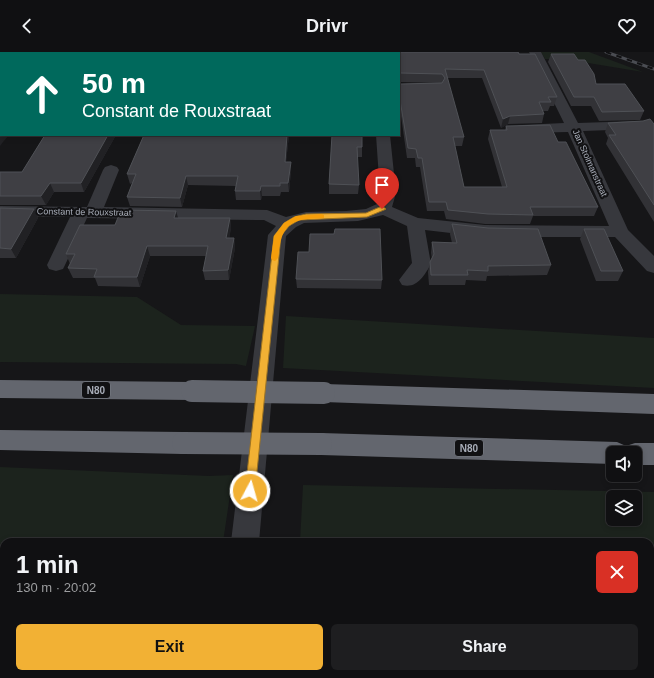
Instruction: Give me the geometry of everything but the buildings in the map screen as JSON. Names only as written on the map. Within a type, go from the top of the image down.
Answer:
[{"type":"highway","name":"N80","points":[[0,389],[324,393],[654,404]]},
{"type":"highway","name":"N80","points":[[0,440],[321,444],[606,453]]},
{"type":"highway","points":[[642,454],[654,454]]},
{"type":"street","name":"Jan Stolmanstraat","points":[[535,52],[574,128],[620,232],[654,267]]},
{"type":"street","points":[[508,130],[639,125]]},
{"type":"street","points":[[244,538],[277,236],[286,224],[296,219],[306,217],[367,215],[382,209],[386,202],[388,193],[383,136]]},
{"type":"street","points":[[56,265],[111,170]]},
{"type":"street","points":[[382,209],[416,223],[485,231],[620,232]]},
{"type":"street","name":"Constant de Rouxstraat","points":[[0,211],[267,215],[286,224]]},
{"type":"street","points":[[408,280],[422,264],[416,223]]},
{"type":"shaded area","points":[[541,52],[589,52],[643,72],[570,60],[545,59]]},
{"type":"shaded area","points":[[0,294],[137,297],[181,325],[255,326],[246,366],[236,364],[0,362]]},
{"type":"shaded area","points":[[286,316],[654,338],[654,388],[283,368]]},
{"type":"shaded area","points":[[0,467],[209,476],[233,475],[224,538],[0,538]]},
{"type":"shaded area","points":[[303,485],[606,491],[606,526],[642,526],[642,492],[654,492],[654,538],[300,538]]},
{"type":"railway","points":[[606,52],[654,69]]},
{"type":"slow traffic","points":[[275,258],[277,236],[286,224],[296,219],[321,216]]},
{"type":"route","points":[[250,491],[277,236],[286,224],[296,219],[306,217],[367,215],[382,209]]}]
